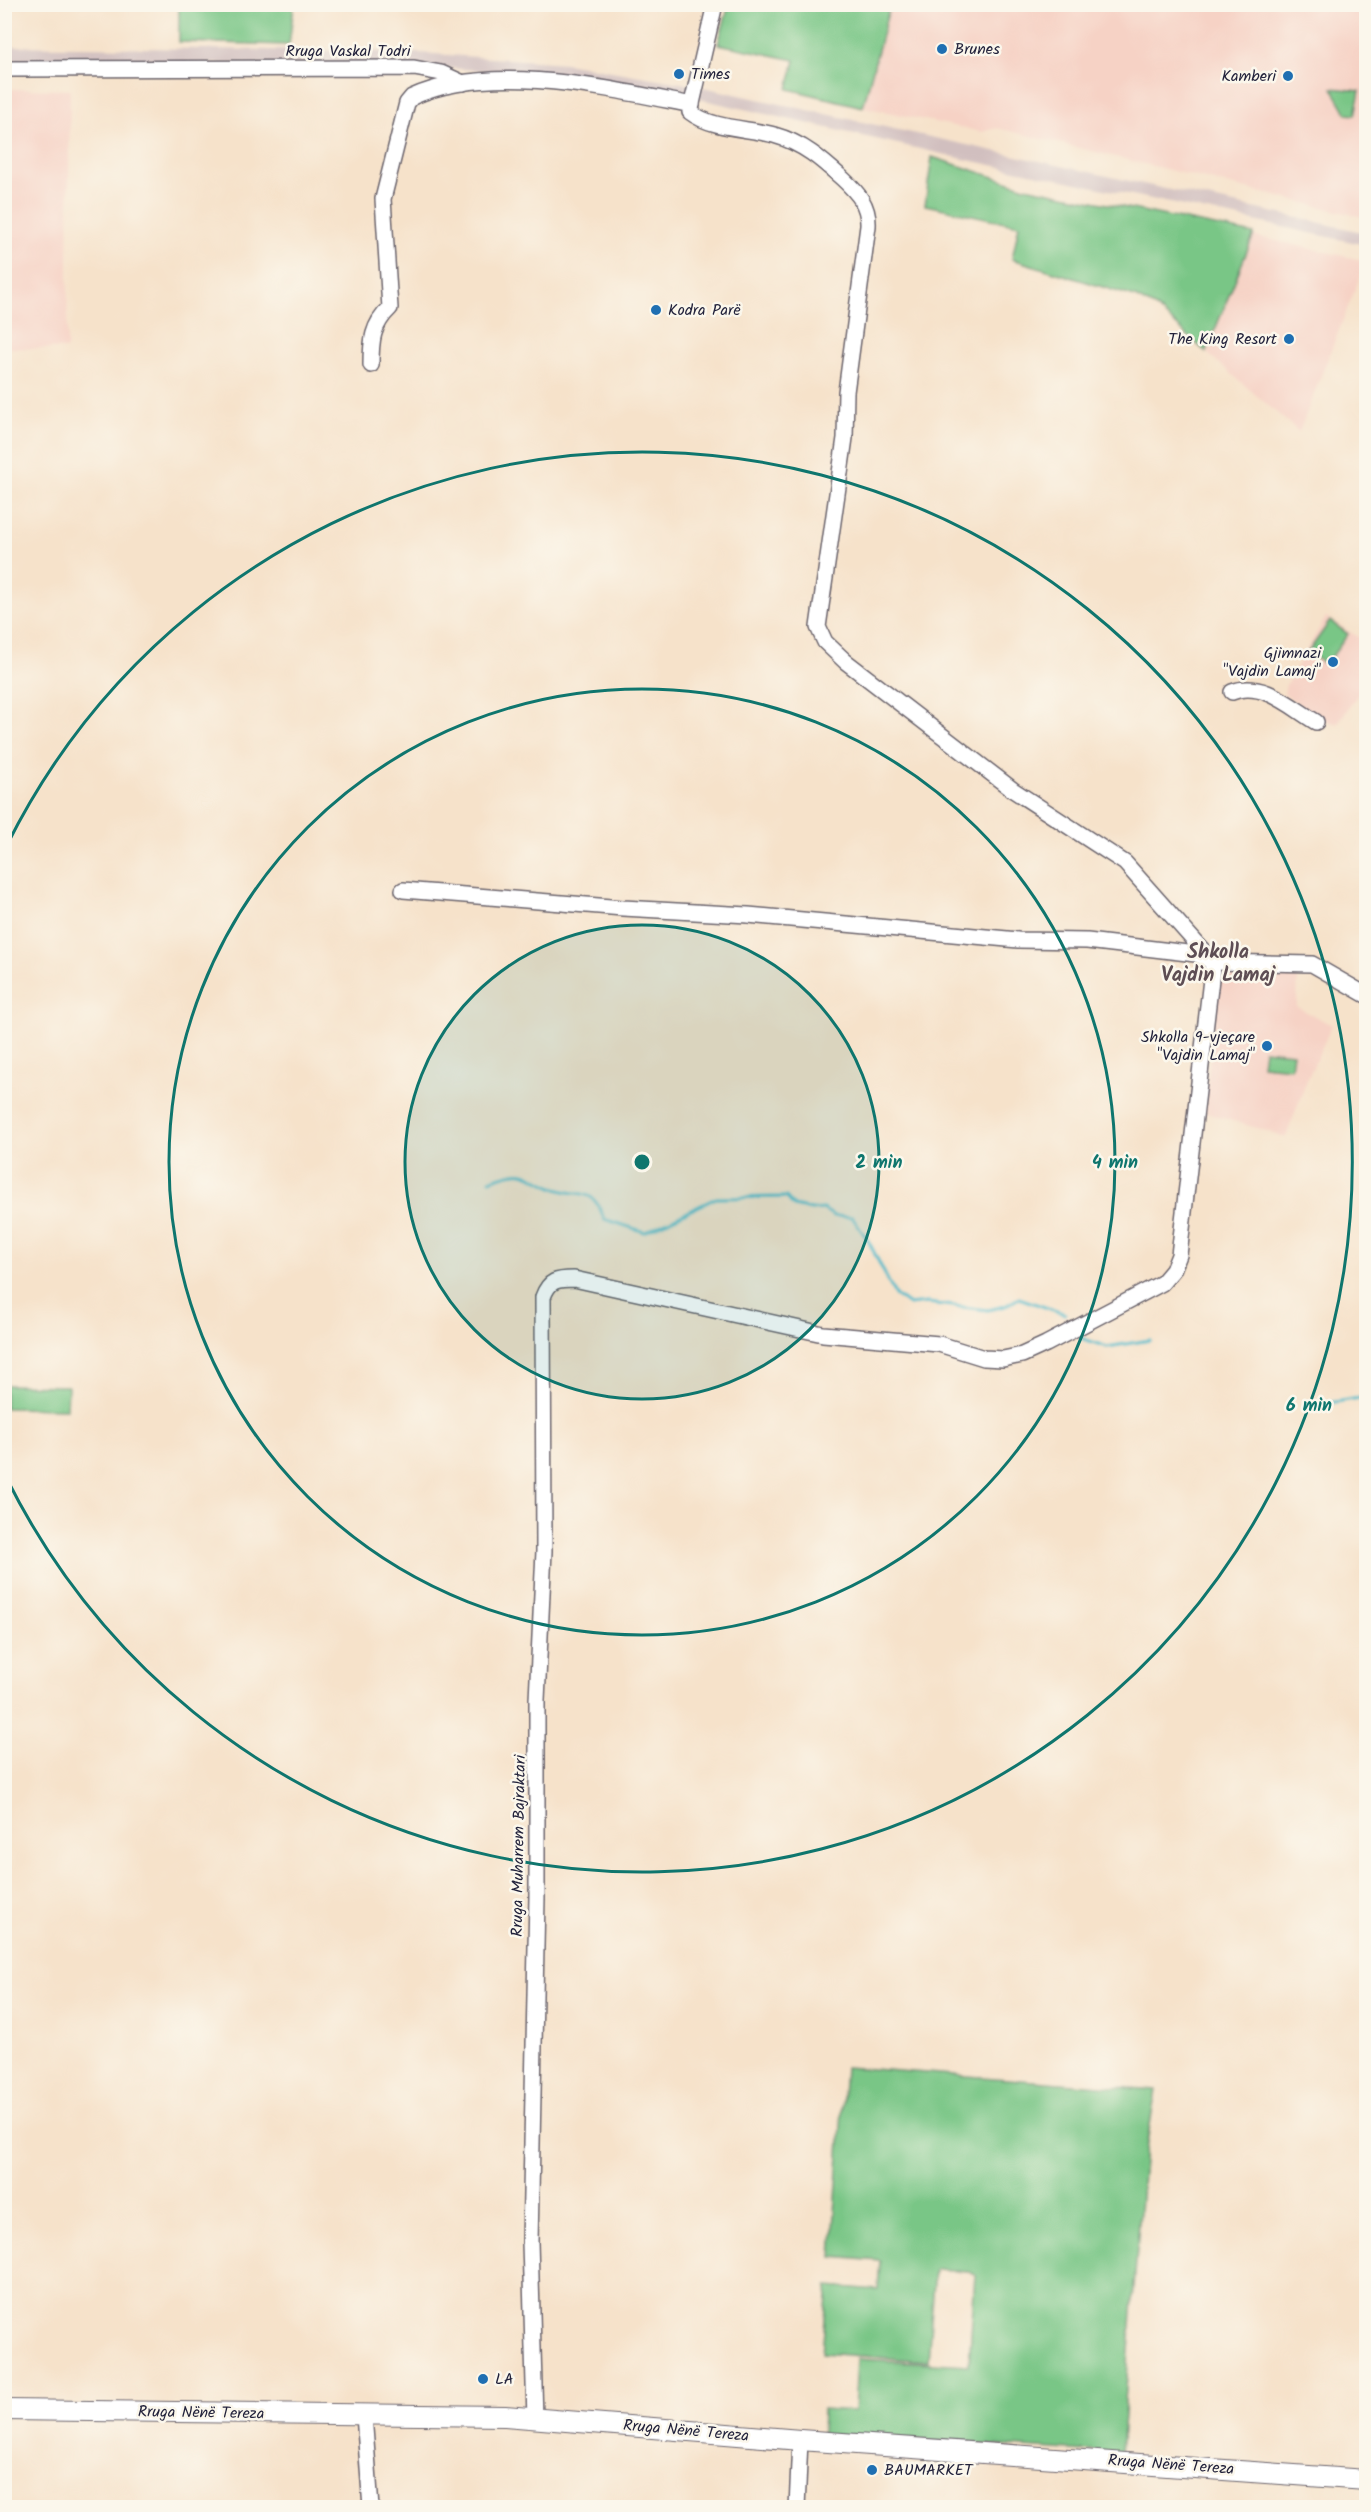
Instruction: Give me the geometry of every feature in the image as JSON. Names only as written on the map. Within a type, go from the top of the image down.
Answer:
[{"type":"main road","name":"Rruga Nënë Tereza","points":[[4,2410],[453,2414],[1366,2480]]},
{"type":"street","points":[[715,4],[690,112],[703,120],[774,135],[804,147],[852,188],[867,212],[868,226],[846,392],[845,438],[819,627],[825,642],[845,661],[1013,790],[1125,863],[1213,962]]},
{"type":"street","name":"Rruga Vaskal Todri","points":[[4,69],[414,68],[441,73],[463,83],[484,80],[550,82],[692,105]]},
{"type":"street","points":[[371,365],[373,329],[380,317],[390,308],[382,227],[384,189],[407,103],[420,93],[463,83]]},
{"type":"street","points":[[1232,692],[1240,689],[1255,689],[1274,695],[1316,722]]},
{"type":"street","points":[[403,890],[623,908],[748,915],[1018,939],[1087,941],[1196,954],[1213,962],[1312,964],[1366,995]]},
{"type":"street","name":"Rruga Muharrem Bajraktari","points":[[535,2419],[530,2242],[537,1897],[537,1700],[544,1551],[543,1297],[547,1285],[557,1279],[574,1279],[823,1334],[939,1344],[984,1358],[1003,1359],[1022,1355],[1046,1344],[1162,1283],[1173,1270],[1179,1255],[1213,962]]},
{"type":"street","points":[[364,2415],[371,2508]]},
{"type":"street","points":[[797,2508],[800,2440]]},
{"type":"shaded area","points":[[890,5],[1366,5],[1366,218],[997,128],[982,132],[863,107]]},
{"type":"shaded area","points":[[5,46],[405,52],[565,63],[703,87],[1366,233],[1366,245],[968,160],[700,99],[562,76],[405,65],[5,62]]},
{"type":"shaded area","points":[[5,89],[70,90],[67,349],[5,348]]},
{"type":"shaded area","points":[[1254,236],[1366,261],[1299,432],[1206,352]]},
{"type":"shaded area","name":"Gjimnazi \"Vajdin Lamaj\"","points":[[1326,617],[1366,642],[1366,683],[1337,724],[1319,718],[1284,694],[1286,685]]},
{"type":"shaded area","name":"Shkolla 9-vjeçare \"Vajdin Lamaj\"","points":[[1298,967],[1297,1007],[1332,1025],[1307,1080],[1286,1137],[1204,1112],[1219,978],[1230,968]]},
{"type":"green space","points":[[294,5],[289,45],[179,42],[179,6]]},
{"type":"green space","points":[[729,5],[890,5],[863,107],[788,89],[795,60],[718,44]]},
{"type":"green space","points":[[1332,88],[1360,91],[1355,115],[1347,114]]},
{"type":"green space","points":[[932,157],[1025,187],[1254,234],[1206,352],[1158,309],[1135,297],[1012,259],[1019,225],[925,205]]},
{"type":"green space","points":[[1330,621],[1348,634],[1326,665],[1308,652]]},
{"type":"green space","points":[[1264,1050],[1293,1053],[1291,1068],[1262,1065]]},
{"type":"green space","points":[[5,1385],[68,1386],[67,1409],[5,1408]]},
{"type":"green space","points":[[845,2067],[1156,2090],[1144,2160],[1121,2453],[822,2435],[823,2409],[854,2411],[857,2359],[969,2365],[975,2275],[969,2271],[935,2269],[928,2361],[822,2353],[828,2286],[878,2290],[880,2261],[832,2257]]},
{"type":"waterway","points":[[490,1180],[513,1173],[526,1174],[557,1189],[591,1197],[600,1208],[604,1219],[645,1232],[716,1198],[786,1197],[794,1206],[811,1210],[823,1209],[834,1216],[852,1217],[869,1242],[895,1295],[909,1305],[927,1303],[988,1310],[1005,1306],[1019,1298],[1065,1314]]},
{"type":"waterway","points":[[1081,1338],[1107,1347],[1150,1340]]},
{"type":"waterway","points":[[1322,1404],[1366,1397]]},
{"type":"place","name":"Brunes","points":[[942,49]]},
{"type":"place","name":"Times","points":[[679,74]]},
{"type":"place","name":"Kamberi","points":[[1288,76]]},
{"type":"place","name":"Kodra Parë","points":[[656,310]]},
{"type":"place","name":"The King Resort","points":[[1289,339]]},
{"type":"place","name":"Gjimnazi \"Vajdin Lamaj\"","points":[[1333,662]]},
{"type":"place","name":"Shkolla 9-vjeçare \"Vajdin Lamaj\"","points":[[1267,1046]]},
{"type":"place","name":"LA","points":[[483,2379]]},
{"type":"place","name":"BAUMARKET","points":[[872,2470]]},
{"type":"district","name":"Shkolla Vajdin Lamaj","points":[[1218,964]]}]
